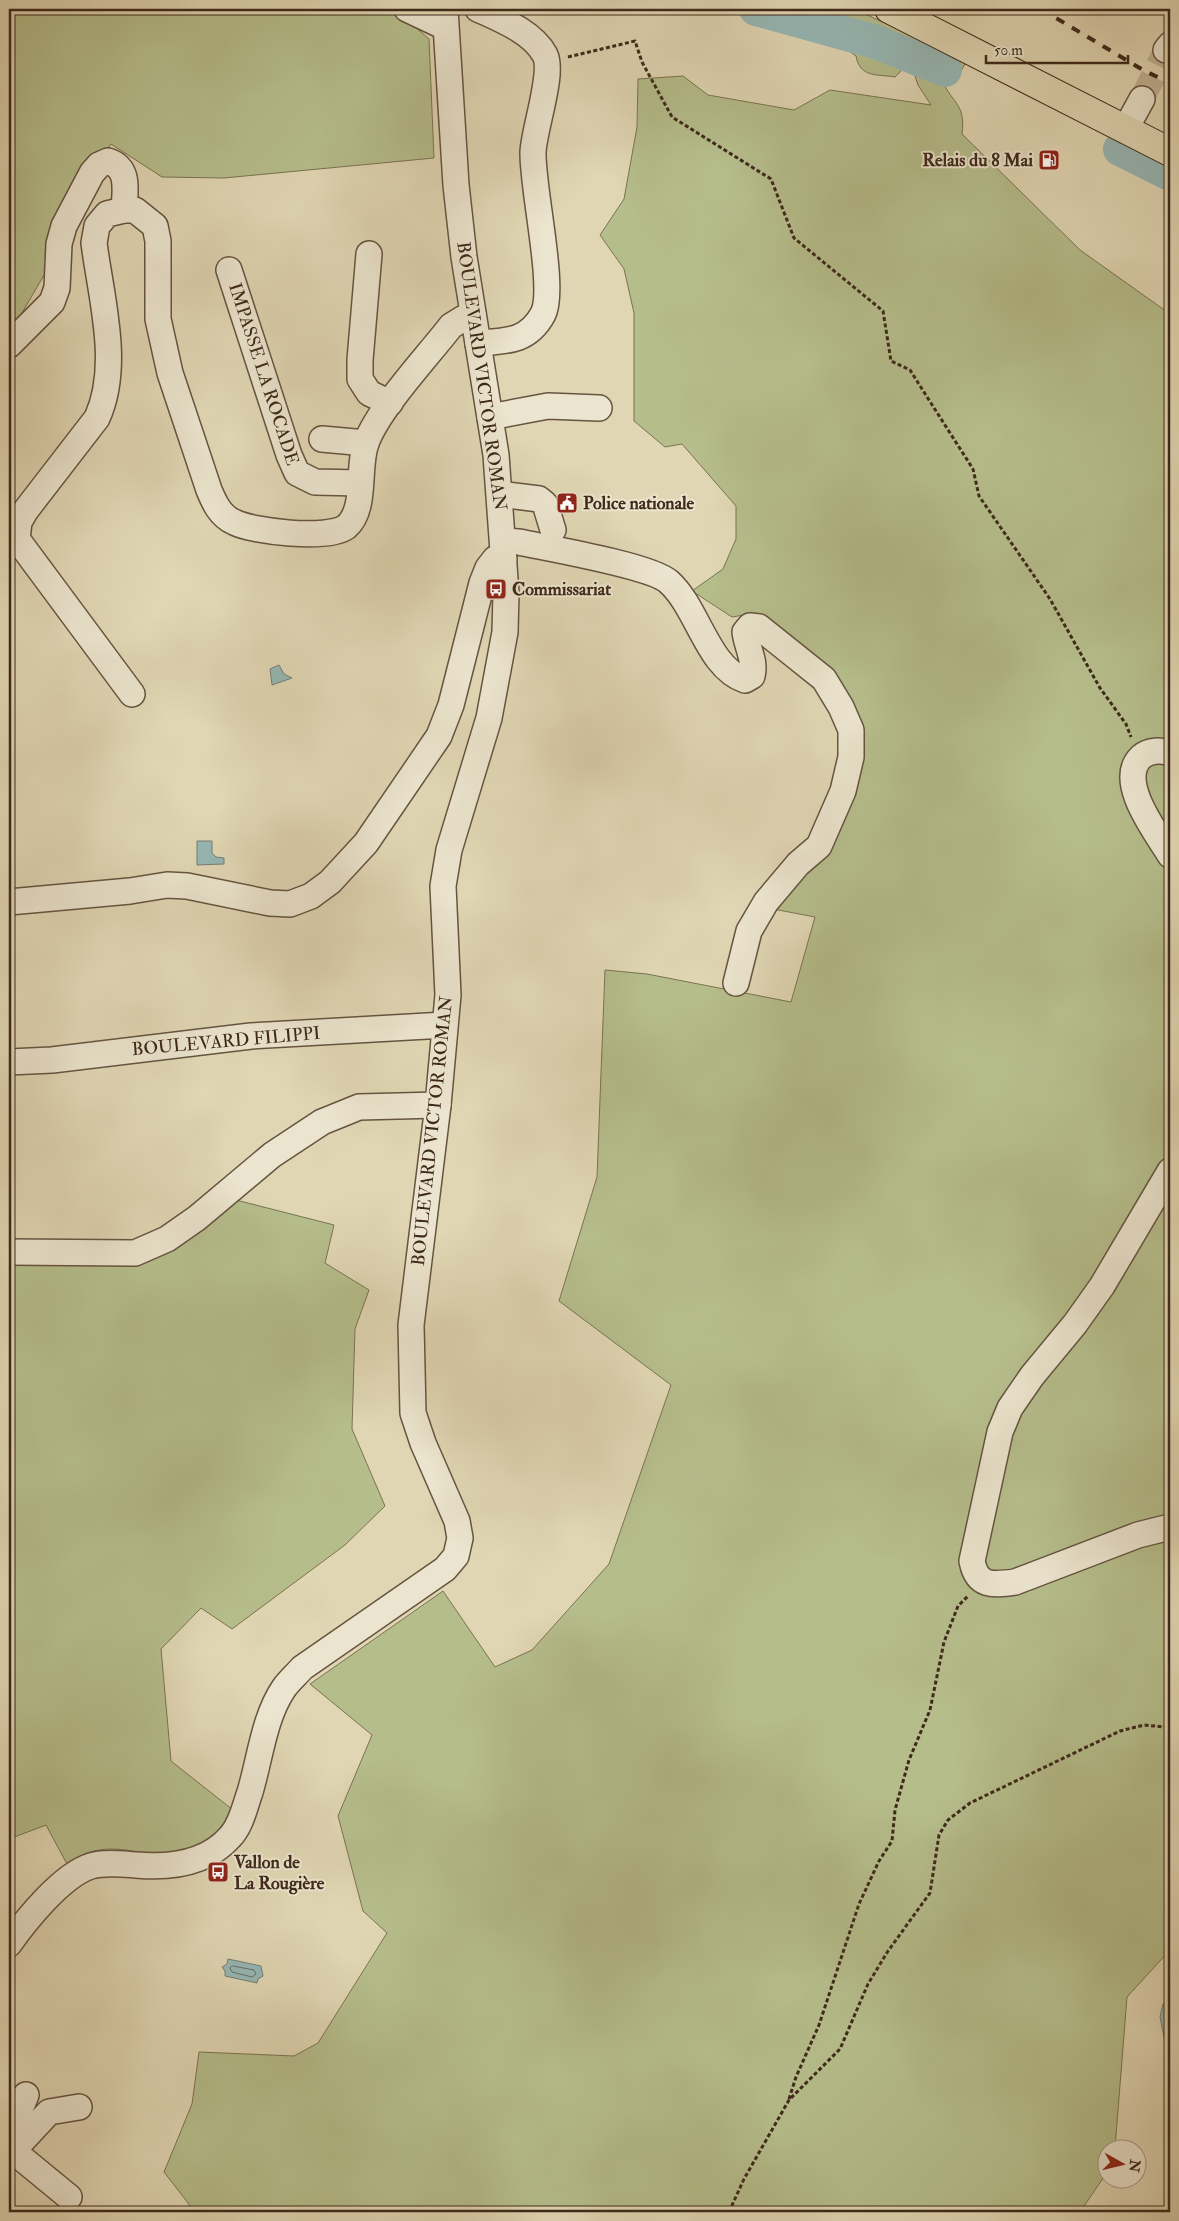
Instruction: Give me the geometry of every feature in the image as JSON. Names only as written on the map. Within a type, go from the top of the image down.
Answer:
[{"type":"main road","points":[[889,9],[1170,152]]},
{"type":"street","points":[[407,9],[445,18]]},
{"type":"street","points":[[478,9],[532,38],[546,56],[548,74],[533,150],[534,179],[548,290],[543,313],[527,332],[513,341],[478,344]]},
{"type":"street","name":"BOULEVARD VICTOR ROMAN","points":[[9,1944],[48,1899],[73,1875],[91,1866],[118,1864],[156,1867],[183,1864],[207,1856],[231,1837],[244,1811],[271,1716],[284,1688],[302,1668],[445,1569],[456,1556],[460,1538],[457,1521],[423,1443],[413,1413],[411,1325],[438,1105],[448,995],[443,886],[449,850],[489,718],[505,632],[504,550],[500,494],[456,185],[445,18]]},
{"type":"street","points":[[1125,130],[1142,99]]},
{"type":"street","points":[[9,344],[52,302],[57,288],[59,244],[64,226],[92,173],[99,165],[108,161],[117,164],[124,172],[124,210]]},
{"type":"street","points":[[132,694],[17,539],[19,522],[26,510],[97,418],[105,400],[110,363],[94,243],[97,226],[107,214],[124,210],[135,210],[155,226],[158,241],[158,319],[170,374],[209,490],[217,508],[232,522],[256,529],[324,534],[346,526],[355,516],[361,466],[366,444],[377,421],[451,326],[473,315]]},
{"type":"street","points":[[369,254],[360,379],[368,393],[390,404]]},
{"type":"street","name":"IMPASSE LA ROCADE","points":[[229,270],[289,455],[297,473],[315,482],[360,483]]},
{"type":"street","points":[[490,417],[548,406],[599,408]]},
{"type":"street","points":[[322,439],[366,444]]},
{"type":"street","points":[[500,494],[539,499],[545,504],[553,530]]},
{"type":"street","points":[[9,902],[130,892],[167,885],[187,886],[270,903],[290,904],[311,896],[330,882],[366,842],[439,736],[451,705],[482,583],[488,568],[504,550],[519,542],[640,569],[668,581],[682,598],[722,664],[732,676],[745,680],[752,676],[755,666],[747,645],[745,632],[750,626],[760,627],[824,679],[841,708],[850,730],[851,757],[843,791],[819,846],[798,864],[772,894],[753,924],[749,932],[736,983]]},
{"type":"street","points":[[1170,753],[1160,750],[1140,758],[1133,767],[1131,781],[1142,806],[1170,855]]},
{"type":"street","name":"BOULEVARD FILIPPI","points":[[9,1062],[52,1060],[251,1036],[444,1025]]},
{"type":"street","points":[[9,1252],[136,1253],[167,1239],[198,1218],[272,1155],[322,1122],[360,1107],[438,1105]]},
{"type":"street","points":[[1170,1171],[1102,1286],[1076,1324],[1032,1376],[1010,1408],[1000,1432],[972,1561],[974,1574],[982,1581],[995,1584],[1015,1582],[1138,1535],[1170,1527]]},
{"type":"street","points":[[9,2127],[17,2117],[26,2095]]},
{"type":"street","points":[[70,2197],[11,2153],[48,2112],[79,2107]]},
{"type":"path","points":[[1169,9],[1170,13]]},
{"type":"path","points":[[547,63],[635,41],[642,62],[672,116],[771,179],[794,238],[883,311],[891,361],[910,370],[973,469],[979,496],[1050,599],[1100,688],[1126,724],[1140,758]]},
{"type":"path","points":[[729,2212],[752,2164],[789,2100],[796,2077],[819,2025],[859,1904],[879,1862],[892,1841],[895,1810],[908,1760],[930,1710],[944,1642],[958,1606],[982,1581]]},
{"type":"path","points":[[789,2100],[840,2049],[868,1984],[888,1951],[930,1893],[939,1834],[948,1820],[970,1803],[1120,1731],[1144,1725],[1164,1727],[1170,1723]]},
{"type":"green space","points":[[9,9],[389,9],[405,18],[429,39],[434,158],[224,178],[162,177],[111,144],[51,222],[47,270],[16,323],[9,330]]},
{"type":"green space","points":[[843,9],[855,9],[966,62],[955,82],[942,80],[960,110],[963,124],[962,134],[1080,250],[1170,314],[1170,1950],[1127,1997],[1116,2138],[1096,2138],[1096,2188],[1080,2212],[195,2212],[164,2172],[192,2104],[199,2052],[294,2056],[318,2043],[387,1933],[363,1911],[338,1816],[372,1735],[310,1684],[443,1591],[495,1667],[532,1650],[609,1564],[671,1385],[559,1301],[597,1177],[605,970],[647,974],[791,1002],[815,917],[773,909],[857,762],[795,650],[756,613],[732,617],[692,591],[723,569],[736,539],[736,506],[682,444],[665,447],[634,421],[634,313],[624,269],[600,235],[624,199],[637,127],[638,79],[683,76],[708,95],[794,110],[830,90],[931,105],[918,85],[914,73],[902,70],[895,77],[865,72],[858,63],[856,56],[829,37]]},
{"type":"green space","points":[[232,1199],[334,1225],[325,1263],[369,1290],[355,1329],[352,1429],[385,1506],[345,1545],[232,1629],[201,1608],[161,1649],[171,1761],[233,1810],[217,1832],[196,1847],[179,1853],[147,1853],[117,1849],[101,1850],[84,1854],[67,1864],[46,1825],[9,1839],[9,1257],[133,1260]]},
{"type":"water","points":[[279,665],[284,674],[292,678],[272,685],[270,669]]},
{"type":"water","points":[[197,841],[212,841],[212,853],[216,857],[224,858],[224,864],[197,865]]},
{"type":"water","points":[[228,1959],[261,1966],[263,1976],[258,1979],[257,1983],[225,1976],[225,1971],[222,1967],[227,1964]]},
{"type":"water","points":[[1170,2002],[1170,2066],[1160,2017],[1163,2004]]},
{"type":"waterway","points":[[756,9],[876,42],[945,70]]},
{"type":"waterway","points":[[1120,149],[1170,174]]},
{"type":"tunnel","points":[[1142,99],[1166,50]]},
{"type":"railway","points":[[1041,9],[1143,70],[1170,83]]},
{"type":"place","name":"Relais du 8 Mai","points":[[1049,160]]},
{"type":"place","name":"Police nationale","points":[[567,503]]},
{"type":"place","name":"Commissariat","points":[[496,589]]},
{"type":"place","name":"Vallon de La Rougière","points":[[218,1872]]}]
